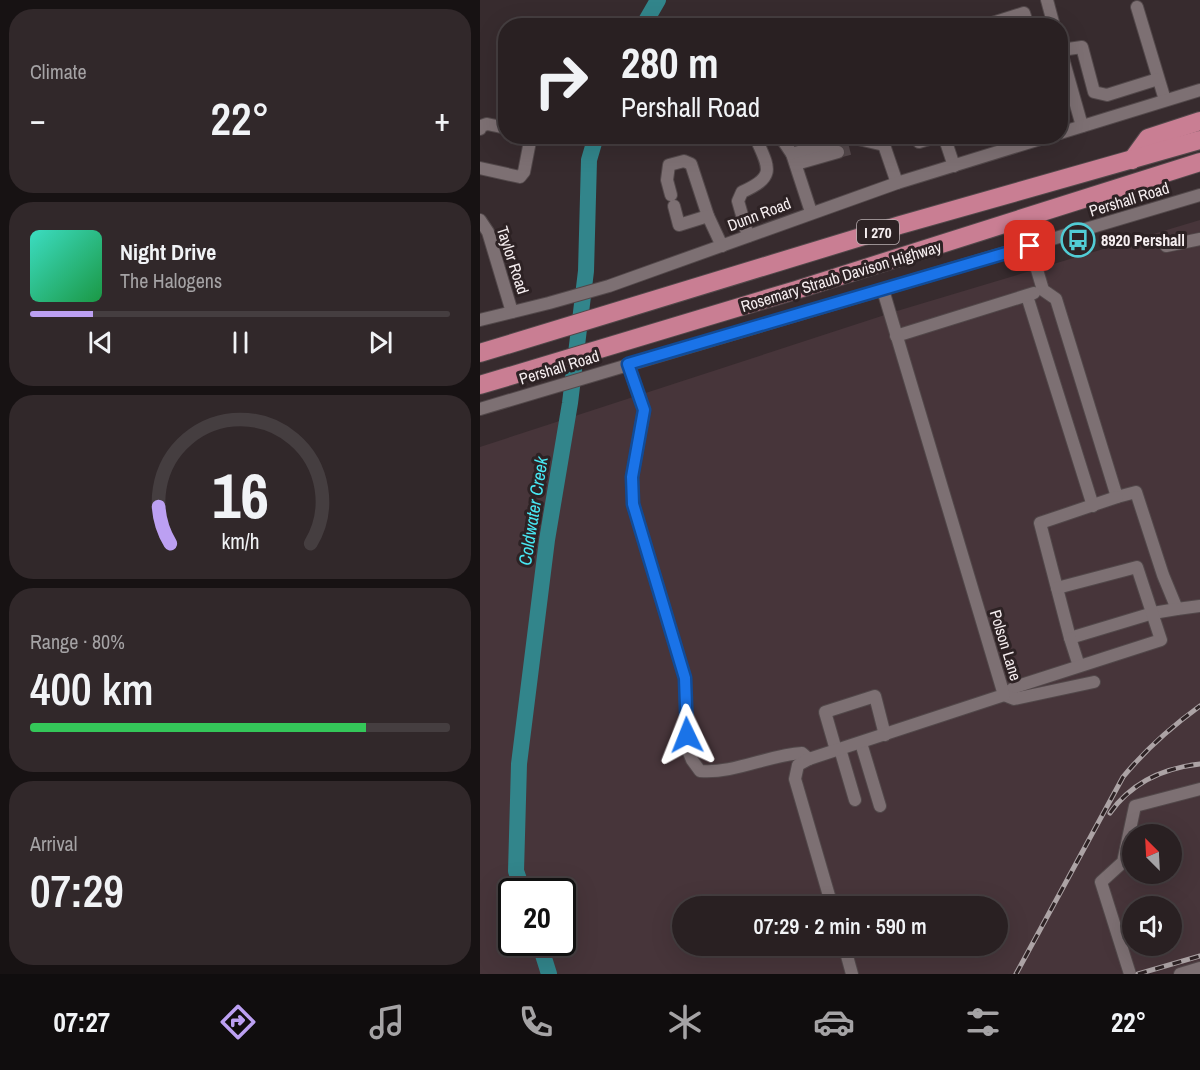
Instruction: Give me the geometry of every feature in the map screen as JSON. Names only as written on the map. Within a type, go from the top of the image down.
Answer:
[{"type":"highway","points":[[1132,160],[1148,138],[1200,121]]},
{"type":"highway","name":"Rosemary Straub Davison Highway","points":[[480,352],[900,225],[1200,140]]},
{"type":"highway","name":"Rosemary Straub Davison Highway","points":[[480,385],[982,232],[1200,162]]},
{"type":"street","points":[[1047,0],[1052,18]]},
{"type":"street","points":[[1137,7],[1165,100]]},
{"type":"street","points":[[1068,48],[1082,46],[1094,92],[1107,95],[1158,79]]},
{"type":"street","points":[[1068,75],[1082,126]]},
{"type":"street","points":[[1068,130],[1200,90]]},
{"type":"street","points":[[480,129],[486,124],[498,126]]},
{"type":"street","points":[[480,168],[520,177],[524,172],[529,144]]},
{"type":"street","points":[[748,236],[738,201],[742,192],[760,184],[766,176],[766,164],[758,144]]},
{"type":"street","points":[[785,144],[794,159],[811,212]]},
{"type":"street","points":[[794,159],[844,144]]},
{"type":"street","points":[[880,144],[884,145],[897,183]]},
{"type":"street","points":[[947,144],[954,166]]},
{"type":"street","name":"Dunn Road","points":[[480,320],[609,286],[811,212],[1024,144]]},
{"type":"street","points":[[794,159],[838,152]]},
{"type":"street","points":[[708,216],[679,225],[667,180],[669,165],[684,161],[690,164],[708,216],[722,246]]},
{"type":"street","name":"Pershall Road","points":[[480,409],[1200,195]]},
{"type":"street","name":"Taylor Road","points":[[480,220],[488,232],[512,312]]},
{"type":"street","points":[[1166,246],[1200,239]]},
{"type":"street","points":[[1030,246],[1043,290],[1056,299],[1117,497]]},
{"type":"street","name":"Polson Lane","points":[[809,759],[1004,695],[883,290]]},
{"type":"street","points":[[896,336],[1043,290]]},
{"type":"street","points":[[1027,296],[1093,506]]},
{"type":"street","points":[[628,364],[644,410],[632,477],[633,504],[685,678],[687,748],[700,771],[716,772],[782,754],[802,753],[809,759],[798,765],[795,779],[829,896]]},
{"type":"street","points":[[1079,666],[1040,523],[1136,492],[1163,575],[1177,609]]},
{"type":"street","points":[[1004,695],[1015,687],[1161,640],[1137,567],[1057,588]]},
{"type":"street","points":[[1070,638],[1153,613],[1200,606]]},
{"type":"street","points":[[1004,695],[1014,699],[1094,682]]},
{"type":"street","points":[[855,800],[825,712],[875,696],[885,735]]},
{"type":"street","points":[[861,743],[880,806]]},
{"type":"street","points":[[1130,974],[1101,882],[1124,862],[1136,806],[1200,789]]},
{"type":"street","points":[[847,956],[852,974]]},
{"type":"street","points":[[1180,974],[1200,968]]},
{"type":"shaded area","points":[[1200,220],[1200,974],[480,974],[480,447],[897,311]]},
{"type":"waterway","name":"Coldwater Creek","points":[[648,18],[658,0]]},
{"type":"waterway","name":"Coldwater Creek","points":[[518,878],[516,871],[519,764],[547,540],[570,403],[586,271],[589,160],[594,144]]},
{"type":"waterway","name":"Coldwater Creek","points":[[543,956],[549,974]]},
{"type":"tunnel","points":[[838,152],[853,148]]},
{"type":"railway","points":[[1016,974],[1123,777],[1159,739],[1200,706]]},
{"type":"railway","points":[[1110,813],[1128,793],[1149,779],[1174,769],[1200,764]]},
{"type":"railway","points":[[1138,974],[1200,956]]},
{"type":"place","name":"8920 Pershall","points":[[1078,240]]},
{"type":"route","points":[[687,735],[685,678],[633,504],[632,477],[644,410],[628,364],[1030,246]]}]
